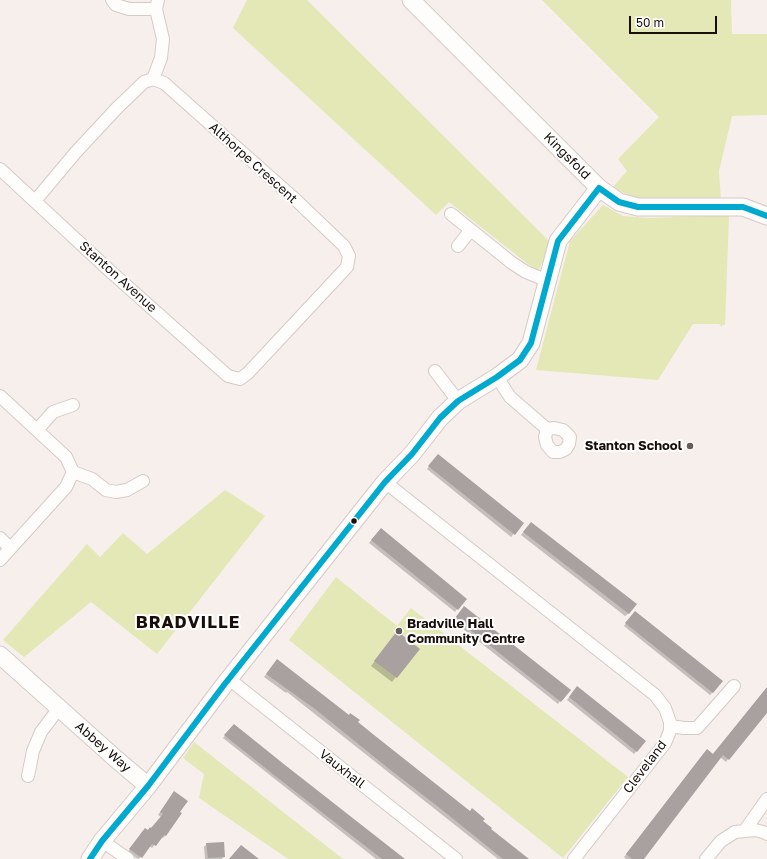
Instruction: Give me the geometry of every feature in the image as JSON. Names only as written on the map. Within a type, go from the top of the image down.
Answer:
[{"type":"street","points":[[35,201],[76,152],[117,108],[144,82],[153,79],[161,58],[162,39],[157,5],[129,9],[116,5],[112,0]]},
{"type":"street","name":"Kingsfold","points":[[411,0],[599,188],[619,202],[638,207],[743,207],[767,216]]},
{"type":"street","name":"Althorpe Crescent","points":[[153,79],[164,83],[297,201],[344,246],[349,256],[347,267],[248,373],[240,379]]},
{"type":"street","name":"Stanton Avenue","points":[[0,169],[110,271],[228,376],[240,379]]},
{"type":"street","points":[[90,859],[102,841],[148,786],[229,679],[385,482],[412,454],[440,418],[458,401],[498,377],[520,360],[531,343],[558,241],[599,188]]},
{"type":"street","points":[[451,214],[470,231],[512,263],[526,272],[548,282]]},
{"type":"street","points":[[458,246],[470,231]]},
{"type":"street","points":[[435,371],[458,401]]},
{"type":"street","points":[[498,377],[510,396],[547,429]]},
{"type":"street","points":[[0,396],[66,457],[73,472],[92,479],[106,490],[116,492],[127,490],[143,481]]},
{"type":"street","points":[[37,430],[53,412],[73,405]]},
{"type":"street","points":[[0,560],[66,487],[73,472]]},
{"type":"street","name":"Cleveland","points":[[385,482],[655,695],[665,708],[670,722],[670,731],[665,743],[577,858]]},
{"type":"street","points":[[0,538],[10,548]]},
{"type":"street","name":"Abbey Way","points":[[0,655],[148,786]]},
{"type":"street","name":"Vauxhall","points":[[229,679],[456,859]]},
{"type":"street","points":[[670,726],[697,728],[734,686]]},
{"type":"street","points":[[28,776],[33,751],[41,732],[59,708]]},
{"type":"street","points":[[745,830],[767,799]]},
{"type":"street","points":[[706,859],[721,841],[735,832],[745,830],[763,832],[767,834]]},
{"type":"street","points":[[102,841],[128,859]]},
{"type":"green space","points":[[247,0],[307,0],[551,243],[538,272],[449,202],[436,215],[233,28]]},
{"type":"green space","points":[[542,0],[731,0],[732,34],[767,34],[767,115],[732,116],[719,171],[721,201],[642,200],[612,188],[627,171],[618,159],[659,117]]},
{"type":"green space","points":[[603,205],[623,216],[649,218],[729,215],[725,325],[722,325],[722,327],[719,324],[693,324],[658,380],[536,370],[570,241]]},
{"type":"green space","points":[[225,490],[265,516],[157,654],[91,602],[24,657],[3,640],[87,544],[100,557],[123,533],[147,554]]},
{"type":"green space","points":[[336,577],[397,626],[411,608],[628,777],[563,858],[289,640]]},
{"type":"green space","points":[[194,742],[343,859],[288,859],[199,798],[204,774],[183,758]]},
{"type":"building","points":[[438,454],[524,523],[515,535],[428,466]]},
{"type":"building","points":[[531,522],[637,604],[629,614],[523,532]]},
{"type":"building","points":[[381,528],[467,599],[458,610],[371,540]]},
{"type":"building","points":[[464,606],[571,690],[561,702],[455,618]]},
{"type":"building","points":[[635,611],[723,681],[713,693],[625,623]]},
{"type":"building","points":[[397,631],[420,649],[397,678],[374,661]]},
{"type":"building","points":[[277,659],[349,715],[350,713],[360,720],[358,722],[470,811],[472,808],[485,819],[483,821],[492,828],[491,829],[529,859],[503,859],[315,709],[266,674]]},
{"type":"building","points":[[577,686],[646,741],[637,752],[569,697]]},
{"type":"building","points":[[767,687],[767,713],[729,760],[723,755],[644,859],[632,859],[626,854],[707,749],[713,754]]},
{"type":"building","points":[[234,724],[405,859],[382,859],[274,775],[224,735]]},
{"type":"building","points":[[174,791],[188,801],[180,812],[182,813],[166,836],[164,835],[156,846],[152,844],[142,858],[129,849],[145,828],[148,830],[150,827],[151,828],[163,814],[160,812]]},
{"type":"building","points":[[224,842],[225,857],[208,858],[206,843]]},
{"type":"building","points":[[241,845],[259,859],[229,859]]},
{"type":"transit line","points":[[90,859],[102,841],[148,786],[224,685],[385,482],[412,454],[440,418],[458,401],[497,377],[520,360],[531,343],[558,241],[599,188],[619,202],[638,207],[743,207],[767,216]]},
{"type":"place","name":"Stanton School","points":[[690,446]]},
{"type":"place","name":"Bradville Hall Community Centre","points":[[399,631]]},
{"type":"district","name":"BRADVILLE","points":[[188,623]]}]
